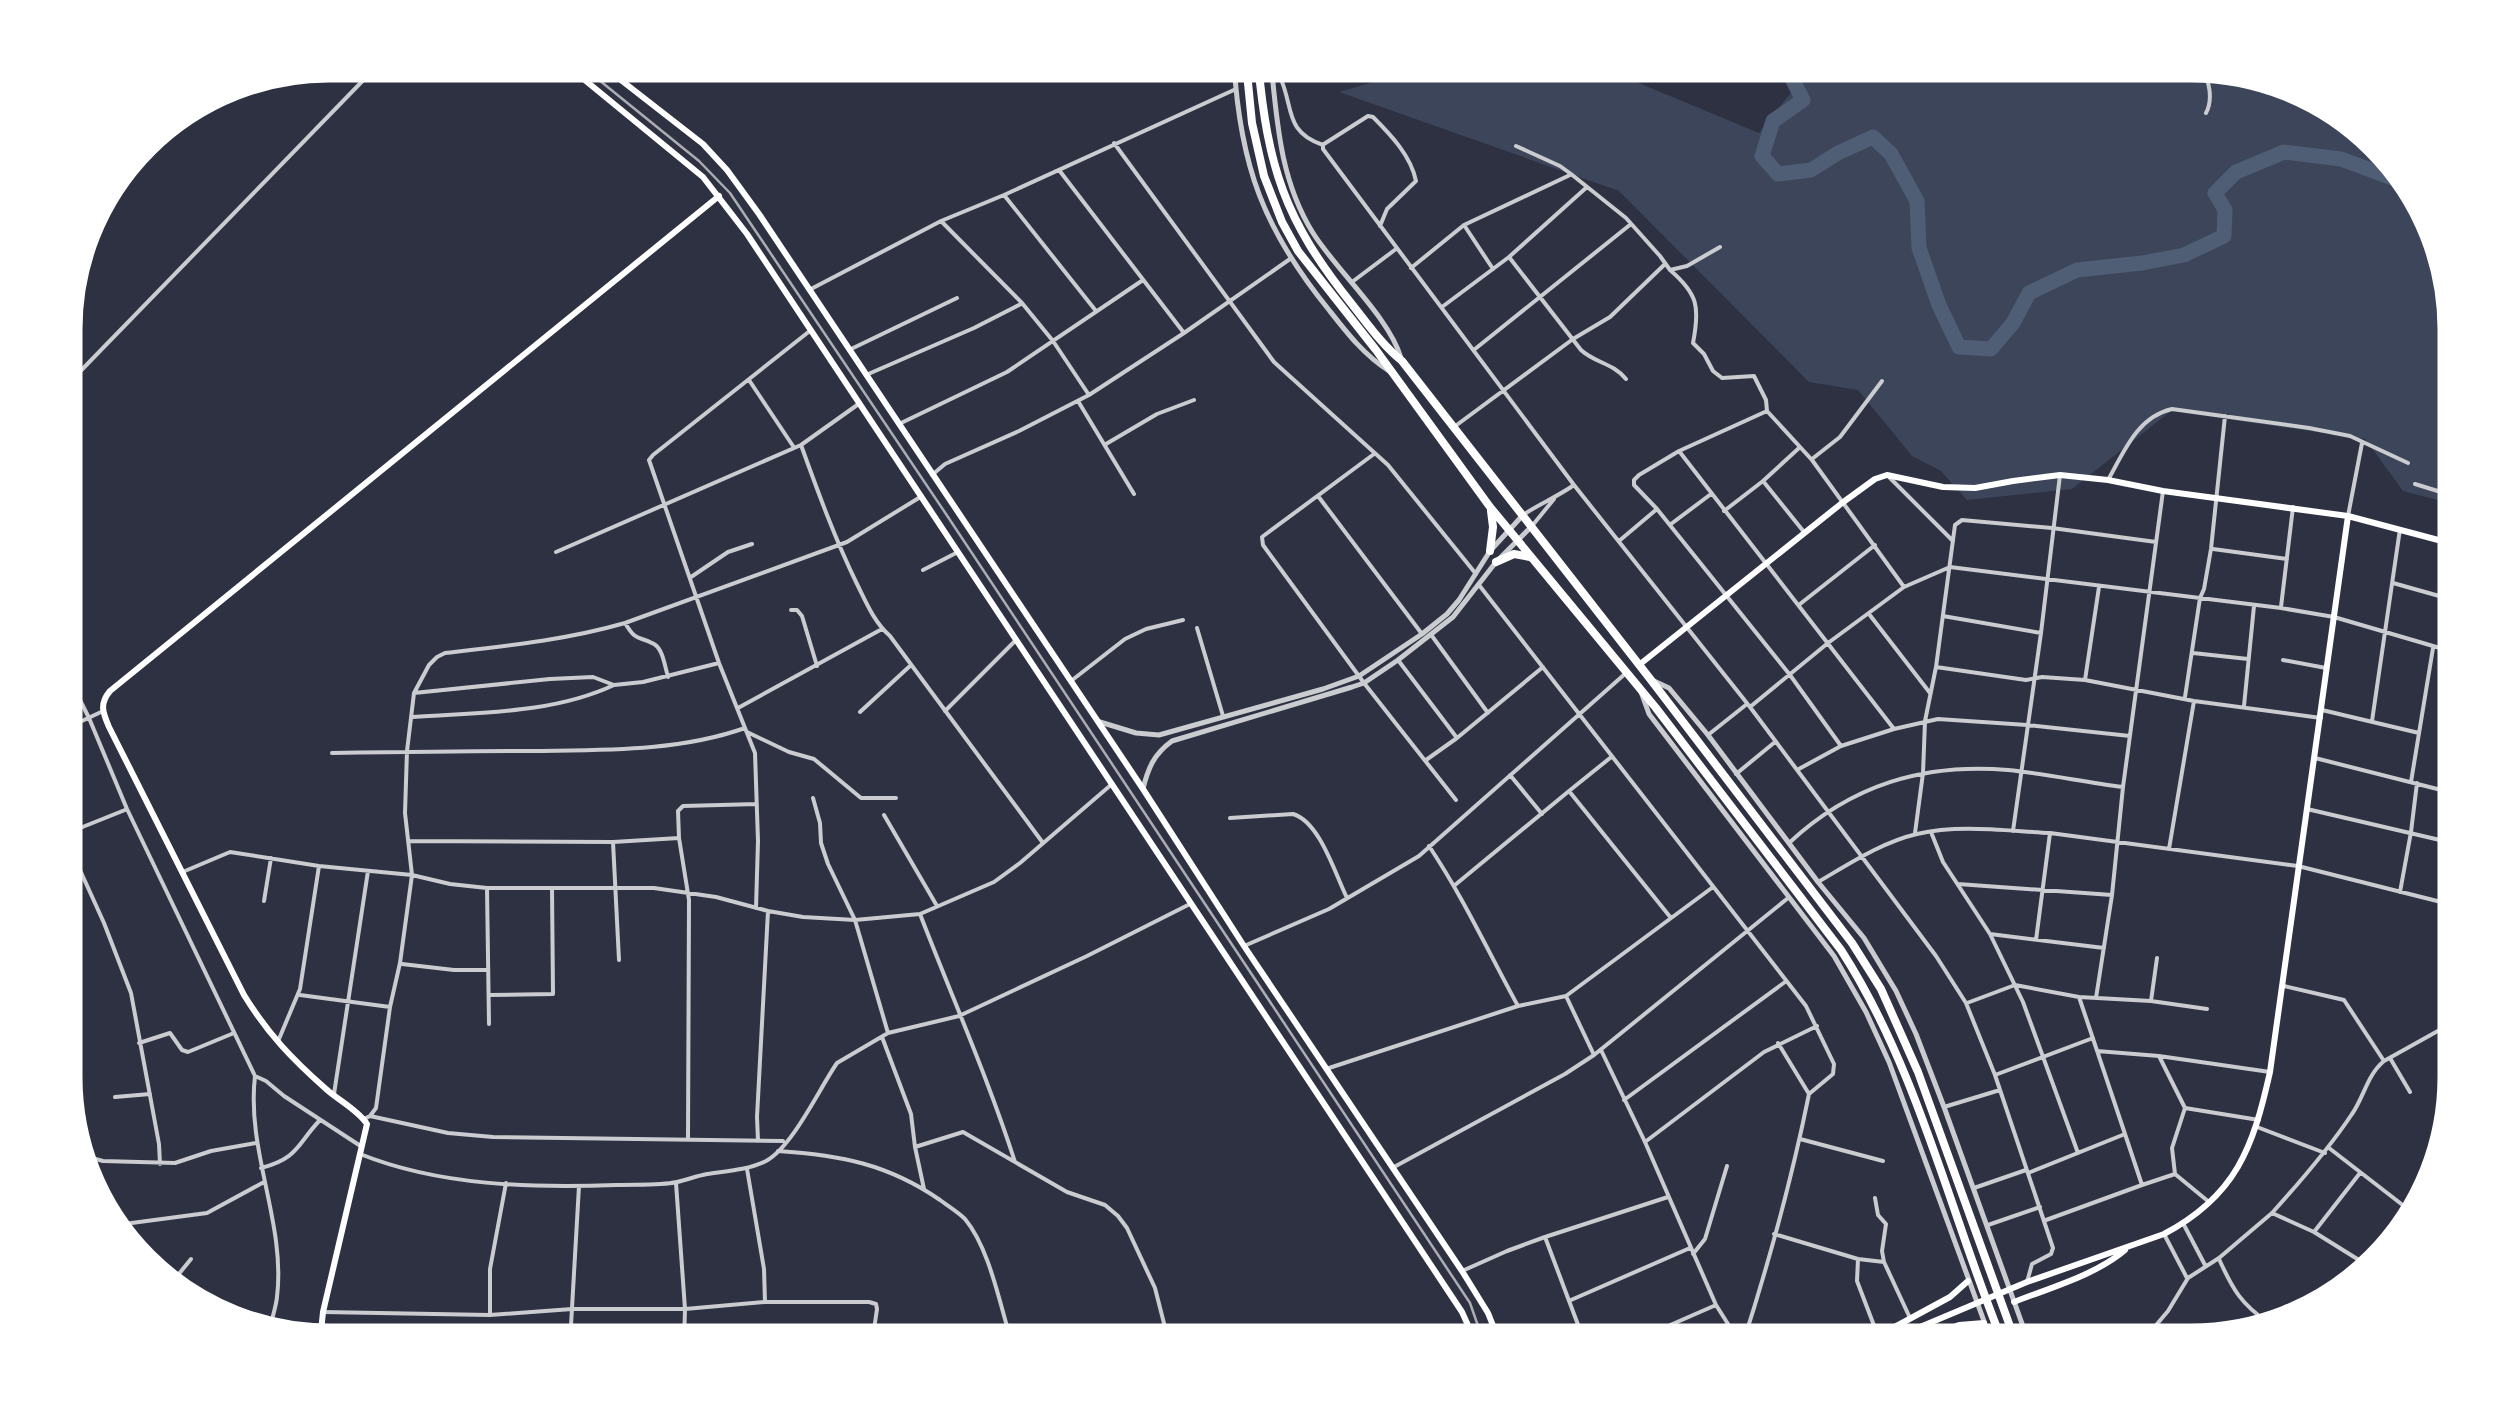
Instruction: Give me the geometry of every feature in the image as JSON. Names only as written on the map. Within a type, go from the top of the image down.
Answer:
[{"type":"highway","points":[[1248,80],[1264,176],[1298,251],[1490,507],[1769,854],[1866,990],[1906,1078],[1996,1325]]},
{"type":"highway","points":[[1260,80],[1272,162],[1282,195],[1306,242],[1651,680],[1852,944],[1881,989],[1918,1072],[2010,1325]]},
{"type":"highway","points":[[1490,507],[1494,527],[1490,551]]},
{"type":"highway","points":[[1496,562],[1514,554],[1532,557]]},
{"type":"main road","points":[[586,80],[687,162],[720,196],[1312,1084],[1456,1302],[1467,1325]]},
{"type":"main road","points":[[621,80],[716,156],[760,214],[1394,1166],[1493,1325]]},
{"type":"main road","points":[[322,1326],[367,1117],[334,1096],[277,1044],[262,1024],[103,711],[103,699],[720,196]]},
{"type":"main road","points":[[1639,665],[1842,503],[1875,478],[1887,475],[1943,487],[1975,488],[2060,475],[2108,480],[2348,516],[2439,540]]},
{"type":"main road","points":[[1924,1325],[2027,1282],[2164,1234],[2210,1203],[2236,1171],[2258,1124],[2270,1072],[2348,516]]},
{"type":"main road","points":[[2014,1302],[2114,1260],[2129,1246]]},
{"type":"main road","points":[[1900,1325],[1950,1297],[1968,1281]]},
{"type":"main road","points":[[1965,1325],[1984,1322]]},
{"type":"street","points":[[80,372],[363,80]]},
{"type":"street","points":[[1235,80],[1242,138],[1267,216],[1290,259],[1358,346],[1388,371]]},
{"type":"street","points":[[1273,80],[1277,129],[1291,188],[1314,235],[1386,327],[1402,361]]},
{"type":"street","points":[[1281,80],[1293,124],[1322,146],[1574,485],[1863,856],[1966,1003],[2053,1248],[2051,1254],[2032,1264],[2027,1282]]},
{"type":"street","points":[[2206,113],[2210,106],[2207,81]]},
{"type":"street","points":[[810,290],[941,220],[1236,89]]},
{"type":"street","points":[[1322,146],[1368,116],[1381,124],[1403,152],[1416,181],[1387,210],[1380,226]]},
{"type":"street","points":[[1114,143],[1274,362],[1388,465],[1476,574]]},
{"type":"street","points":[[1516,146],[1560,166],[1587,187],[1631,224],[1687,285],[1698,311],[1695,347],[1722,378],[1754,376],[1768,411],[1812,460],[1904,587]]},
{"type":"street","points":[[1058,170],[1184,333]]},
{"type":"street","points":[[1411,268],[1464,225],[1571,174]]},
{"type":"street","points":[[1442,308],[1510,257],[1587,187]]},
{"type":"street","points":[[1004,195],[1096,311]]},
{"type":"street","points":[[941,220],[1054,341],[1089,395]]},
{"type":"street","points":[[1475,349],[1631,224]]},
{"type":"street","points":[[1464,225],[1493,269]]},
{"type":"street","points":[[1454,427],[1610,316],[1667,267],[1686,266],[1720,246]]},
{"type":"street","points":[[1350,283],[1396,249]]},
{"type":"street","points":[[1510,257],[1587,356],[1612,365],[1626,379]]},
{"type":"street","points":[[932,474],[944,464],[1089,395],[1290,259]]},
{"type":"street","points":[[899,424],[1007,372],[1143,280]]},
{"type":"street","points":[[849,350],[957,298]]},
{"type":"street","points":[[866,376],[1022,304]]},
{"type":"street","points":[[756,908],[755,753],[650,464],[653,454],[811,330]]},
{"type":"street","points":[[748,380],[794,448]]},
{"type":"street","points":[[1812,460],[1840,437],[1882,381]]},
{"type":"street","points":[[1106,444],[1156,414],[1194,400]]},
{"type":"street","points":[[1078,401],[1134,494]]},
{"type":"street","points":[[556,552],[801,445],[860,403]]},
{"type":"street","points":[[2108,480],[2134,435],[2151,417],[2172,409],[2350,436],[2408,463]]},
{"type":"street","points":[[1768,411],[1679,451],[1634,480],[1634,486],[1726,594],[1841,746]]},
{"type":"street","points":[[2185,699],[2211,549],[2225,416]]},
{"type":"street","points":[[2348,516],[2362,443]]},
{"type":"street","points":[[801,445],[838,545],[867,606],[1043,843]]},
{"type":"street","points":[[1724,512],[1800,448]]},
{"type":"street","points":[[1679,451],[1894,728]]},
{"type":"street","points":[[1374,454],[1262,537],[1263,545],[1456,800]]},
{"type":"street","points":[[1887,475],[1953,541]]},
{"type":"street","points":[[2014,831],[2060,475]]},
{"type":"street","points":[[1763,481],[1804,533]]},
{"type":"street","points":[[2415,484],[2439,491]]},
{"type":"street","points":[[1143,789],[1150,766],[1160,750],[1172,741],[1359,676],[1422,634],[1459,600],[1490,551],[1522,515],[1574,485]]},
{"type":"street","points":[[2096,998],[2163,490]]},
{"type":"street","points":[[1670,525],[1711,494]]},
{"type":"street","points":[[367,1117],[376,1108],[400,963],[412,875],[405,812],[407,752],[414,694],[429,665],[445,653],[538,642],[625,623],[838,545],[922,496]]},
{"type":"street","points":[[1318,496],[1422,634]]},
{"type":"street","points":[[1097,721],[1136,733],[1160,735],[1364,682],[1432,636],[1463,607],[1496,562],[1554,499]]},
{"type":"street","points":[[2281,608],[2293,508]]},
{"type":"street","points":[[1619,541],[1657,509]]},
{"type":"street","points":[[1914,834],[1923,773],[1925,721],[1955,525],[1962,520],[2156,542]]},
{"type":"street","points":[[2372,721],[2400,529]]},
{"type":"street","points":[[691,577],[728,552],[752,544]]},
{"type":"street","points":[[1798,606],[1875,545]]},
{"type":"street","points":[[2211,549],[2287,559]]},
{"type":"street","points":[[923,570],[958,552]]},
{"type":"street","points":[[1708,735],[1904,587],[1950,567],[2281,608],[2334,617],[2439,648]]},
{"type":"street","points":[[2393,583],[2439,596]]},
{"type":"street","points":[[1480,585],[1786,981],[1817,1026],[1834,1064],[1835,1070],[1808,1094],[1800,1140],[1747,1325]]},
{"type":"street","points":[[2085,680],[2099,587]]},
{"type":"street","points":[[2244,708],[2254,606]]},
{"type":"street","points":[[792,610],[802,616],[817,666]]},
{"type":"street","points":[[1869,614],[1931,693]]},
{"type":"street","points":[[1943,616],[2041,633]]},
{"type":"street","points":[[1071,681],[1125,639],[1183,620]]},
{"type":"street","points":[[625,623],[631,634],[655,644],[668,677]]},
{"type":"street","points":[[1197,628],[1223,716]]},
{"type":"street","points":[[738,708],[882,629]]},
{"type":"street","points":[[1432,636],[1488,713]]},
{"type":"street","points":[[945,710],[1016,640]]},
{"type":"street","points":[[2400,892],[2411,832],[2419,732],[2434,646]]},
{"type":"street","points":[[2193,653],[2248,658]]},
{"type":"street","points":[[1398,660],[1457,738]]},
{"type":"street","points":[[2283,660],[2326,668]]},
{"type":"street","points":[[413,717],[529,709],[595,693],[614,684],[668,677],[720,663]]},
{"type":"street","points":[[860,712],[911,665]]},
{"type":"street","points":[[1426,760],[1543,667]]},
{"type":"street","points":[[1936,667],[2026,680],[2085,680],[2194,701],[2372,721],[2419,732]]},
{"type":"street","points":[[1244,946],[1329,909],[1403,866],[1626,672]]},
{"type":"street","points":[[414,694],[550,678],[593,677],[614,684]]},
{"type":"street","points":[[1651,680],[1669,688],[1708,735],[1864,938],[1896,991],[1944,1107],[2022,1325]]},
{"type":"street","points":[[1640,689],[1649,714],[1840,965],[1878,1038],[1985,1325]]},
{"type":"street","points":[[80,701],[127,810],[255,1076],[256,1143],[274,1230],[278,1272],[272,1319]]},
{"type":"street","points":[[2169,848],[2194,701]]},
{"type":"street","points":[[80,722],[103,711]]},
{"type":"street","points":[[1798,770],[1841,746],[1894,728],[1938,719],[2130,736]]},
{"type":"street","points":[[332,754],[612,750],[687,743],[746,730],[789,752],[814,759],[861,798],[896,798]]},
{"type":"street","points":[[1736,774],[1776,742]]},
{"type":"street","points":[[1455,884],[1611,757]]},
{"type":"street","points":[[2315,758],[2439,788]]},
{"type":"street","points":[[1789,843],[1828,810],[1881,784],[1923,773],[2022,773],[2123,787]]},
{"type":"street","points":[[1509,774],[1542,814]]},
{"type":"street","points":[[183,872],[230,852],[487,888],[654,888],[716,897],[803,917],[855,920],[920,914],[994,882],[1112,784]]},
{"type":"street","points":[[1570,791],[1671,918]]},
{"type":"street","points":[[814,798],[820,842],[855,920],[907,1101],[924,1190]]},
{"type":"street","points":[[688,1140],[690,941],[678,811],[683,806],[757,804]]},
{"type":"street","points":[[2307,809],[2439,839]]},
{"type":"street","points":[[80,830],[127,810]]},
{"type":"street","points":[[884,815],[937,906]]},
{"type":"street","points":[[1230,818],[1302,816],[1321,841],[1347,898]]},
{"type":"street","points":[[1818,882],[1863,856],[1914,834],[2014,831],[2298,866],[2439,902]]},
{"type":"street","points":[[1931,832],[1943,862],[1990,934],[2015,986],[2079,1154]]},
{"type":"street","points":[[2036,940],[2050,833]]},
{"type":"street","points":[[407,841],[613,842],[679,838]]},
{"type":"street","points":[[613,842],[619,960]]},
{"type":"street","points":[[1429,846],[1455,884],[1518,1006]]},
{"type":"street","points":[[264,901],[271,858]]},
{"type":"street","points":[[277,1044],[298,995],[319,866]]},
{"type":"street","points":[[80,869],[131,993],[160,1164]]},
{"type":"street","points":[[334,1096],[368,871]]},
{"type":"street","points":[[1958,884],[2112,895]]},
{"type":"street","points":[[487,888],[489,1024]]},
{"type":"street","points":[[489,995],[553,994],[552,888]]},
{"type":"street","points":[[1326,1069],[1518,1006],[1566,996],[1713,888]]},
{"type":"street","points":[[1394,1166],[1594,1055],[1788,898]]},
{"type":"street","points":[[255,1076],[361,1150],[394,1167],[448,1179],[579,1186],[676,1182],[765,1161],[800,1124],[837,1062],[885,1035],[959,1016],[1190,904]]},
{"type":"street","points":[[758,1141],[768,911]]},
{"type":"street","points":[[920,914],[1016,1163]]},
{"type":"street","points":[[1990,934],[2104,948]]},
{"type":"street","points":[[2152,1001],[2157,958]]},
{"type":"street","points":[[400,963],[487,970]]},
{"type":"street","points":[[1624,1100],[1786,981]]},
{"type":"street","points":[[1966,1003],[2015,986],[2079,997],[2207,1008]]},
{"type":"street","points":[[2284,986],[2344,1000],[2410,1092]]},
{"type":"street","points":[[298,995],[390,1007]]},
{"type":"street","points":[[1566,996],[1594,1055]]},
{"type":"street","points":[[2079,997],[2142,1185]]},
{"type":"street","points":[[1645,1142],[1778,1044],[1817,1026]]},
{"type":"street","points":[[2156,1325],[2188,1278],[2219,1258],[2272,1213],[2327,1150],[2356,1108],[2372,1074],[2387,1059],[2439,1030]]},
{"type":"street","points":[[139,1044],[170,1034],[188,1052],[234,1032]]},
{"type":"street","points":[[1994,1074],[2092,1038]]},
{"type":"street","points":[[1778,1044],[1808,1094]]},
{"type":"street","points":[[1601,1050],[1716,1305],[1729,1325]]},
{"type":"street","points":[[2097,1051],[2270,1072]]},
{"type":"street","points":[[2159,1056],[2185,1108],[2172,1148],[2175,1174],[2210,1203]]},
{"type":"street","points":[[1944,1107],[2000,1090]]},
{"type":"street","points":[[115,1098],[150,1094]]},
{"type":"street","points":[[2185,1108],[2258,1124],[2327,1150],[2403,1207]]},
{"type":"street","points":[[367,1117],[448,1133],[493,1137],[785,1142]]},
{"type":"street","points":[[261,1168],[289,1156],[320,1120]]},
{"type":"street","points":[[915,1147],[962,1132],[1067,1192],[1105,1205],[1127,1228],[1155,1288],[1165,1326]]},
{"type":"street","points":[[1974,1188],[2079,1154],[2126,1134]]},
{"type":"street","points":[[1800,1140],[1883,1161]]},
{"type":"street","points":[[94,1159],[175,1163],[210,1151],[256,1143]]},
{"type":"street","points":[[778,1151],[828,1154],[900,1176],[964,1219],[987,1261],[1007,1326]]},
{"type":"street","points":[[1571,1300],[1692,1251],[1705,1239],[1726,1166]]},
{"type":"street","points":[[747,1168],[764,1269],[765,1302]]},
{"type":"street","points":[[2314,1232],[2360,1173]]},
{"type":"street","points":[[2045,1221],[2175,1174]]},
{"type":"street","points":[[128,1223],[207,1213],[264,1182]]},
{"type":"street","points":[[490,1314],[490,1269],[506,1182]]},
{"type":"street","points":[[676,1182],[685,1326]]},
{"type":"street","points":[[571,1326],[579,1186]]},
{"type":"street","points":[[1462,1271],[1507,1250],[1668,1197]]},
{"type":"street","points":[[1875,1198],[1874,1206],[1886,1224],[1884,1262],[1910,1318]]},
{"type":"street","points":[[1987,1225],[2040,1207]]},
{"type":"street","points":[[2272,1213],[2314,1232],[2359,1260]]},
{"type":"street","points":[[2183,1224],[2205,1265]]},
{"type":"street","points":[[1774,1234],[1884,1262]]},
{"type":"street","points":[[2164,1234],[2188,1278]]},
{"type":"street","points":[[1546,1238],[1579,1325]]},
{"type":"street","points":[[1858,1258],[1858,1281],[1873,1325]]},
{"type":"street","points":[[2219,1258],[2231,1286],[2245,1306],[2259,1316]]},
{"type":"street","points":[[179,1276],[191,1259]]},
{"type":"street","points":[[323,1312],[490,1314],[572,1309],[685,1310],[765,1302],[876,1304],[875,1326]]},
{"type":"street","points":[[1670,1325],[1716,1305]]},
{"type":"shaded area","points":[[1380,80],[1632,80],[1759,133],[1799,80],[2191,80],[2255,88],[2286,99],[2343,131],[2367,153],[2389,177],[2421,234],[2432,265],[2439,313],[2439,500],[2403,491],[2365,439],[2171,411],[2072,489],[1967,500],[1941,471],[1912,456],[1858,390],[1809,382],[1619,191],[1339,92]]},
{"type":"waterway","points":[[1793,80],[1803,100],[1773,121],[1762,156],[1778,174],[1811,170],[1873,137],[1891,154],[1917,201],[1919,248],[1959,347],[1991,349],[2013,323],[2029,293],[2077,270],[2184,255],[2224,236],[2225,210],[2215,193],[2236,172],[2284,152],[2341,159],[2389,177]]},
{"type":"tram line","points":[[599,80],[699,161],[730,193],[1470,1303],[1478,1325]]}]
